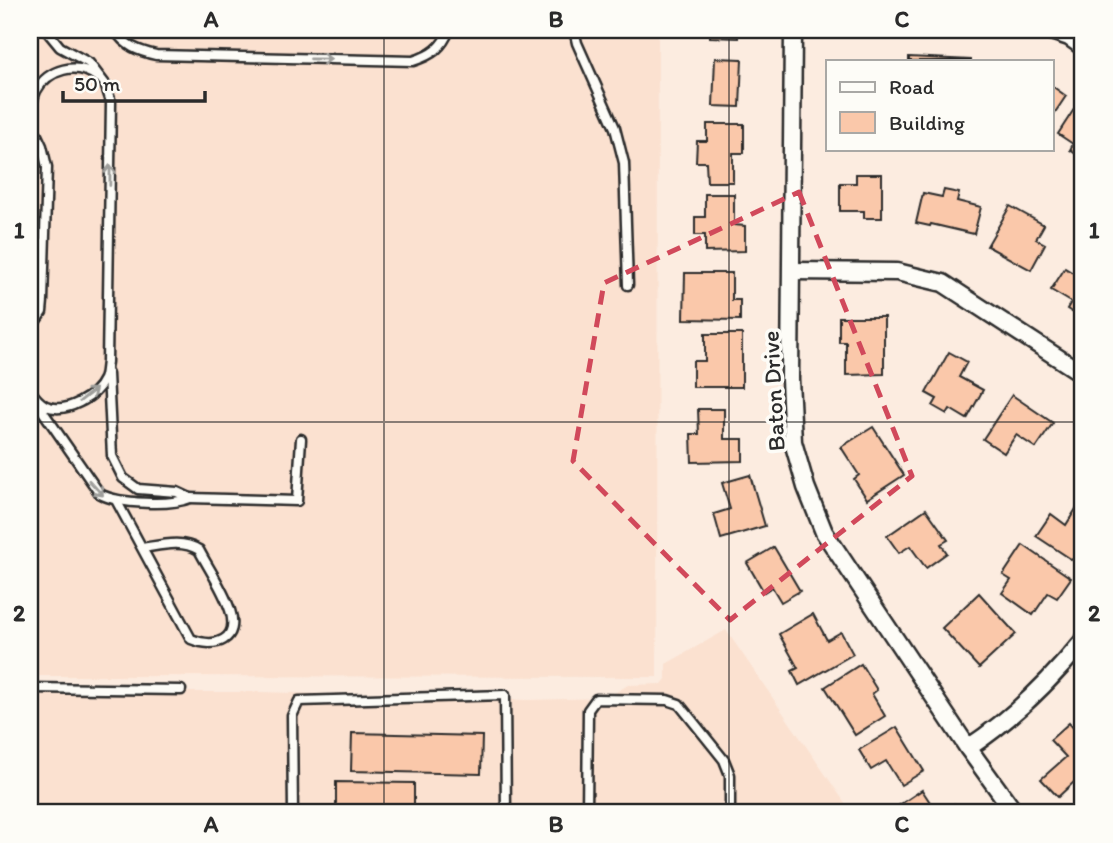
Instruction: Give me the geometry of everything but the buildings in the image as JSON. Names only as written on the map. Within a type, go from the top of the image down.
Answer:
[{"type":"street","name":"Baton Drive","points":[[793,30],[790,379],[793,442],[806,487],[824,531],[968,748],[1015,813]]},
{"type":"street","points":[[1048,30],[1069,37],[1083,47]]},
{"type":"street","points":[[793,271],[897,272],[943,283],[1083,374]]},
{"type":"street","points":[[968,748],[990,734],[1055,675],[1083,641]]},
{"type":"lane","points":[[30,391],[45,405],[58,408],[78,402],[90,395],[105,379],[107,362],[111,102],[105,84],[89,63],[60,47],[46,30]]},
{"type":"lane","points":[[115,30],[127,45],[156,55],[413,61],[430,56],[443,44],[449,30]]},
{"type":"lane","points":[[574,30],[577,43],[615,128],[624,163],[628,285]]},
{"type":"lane","points":[[30,329],[42,312],[47,167],[42,146],[30,119],[34,94],[41,82],[65,69],[92,74],[105,84]]},
{"type":"lane","points":[[107,362],[112,456],[123,478],[138,489],[177,492],[190,498],[297,501],[301,439]]},
{"type":"lane","points":[[30,391],[100,494],[116,500],[178,503],[190,498]]},
{"type":"lane","points":[[116,500],[191,639],[212,645],[223,640],[228,635],[230,611],[200,550],[194,546],[174,543],[143,548]]},
{"type":"lane","points":[[30,688],[181,690]]},
{"type":"lane","points":[[293,813],[292,716],[299,701],[505,695],[506,813]]},
{"type":"lane","points":[[587,813],[588,710],[596,699],[608,699],[667,700],[680,704],[724,760],[730,775],[730,813]]},
{"type":"highlighted area","points":[[799,192],[912,476],[730,620],[573,461],[604,283]]},
{"type":"shaded area","points":[[30,30],[658,30],[657,677],[30,676]]},
{"type":"shaded area","points":[[726,630],[852,813],[30,813],[30,692],[260,692],[529,700],[606,698],[628,685],[662,684],[666,679],[666,664]]}]
